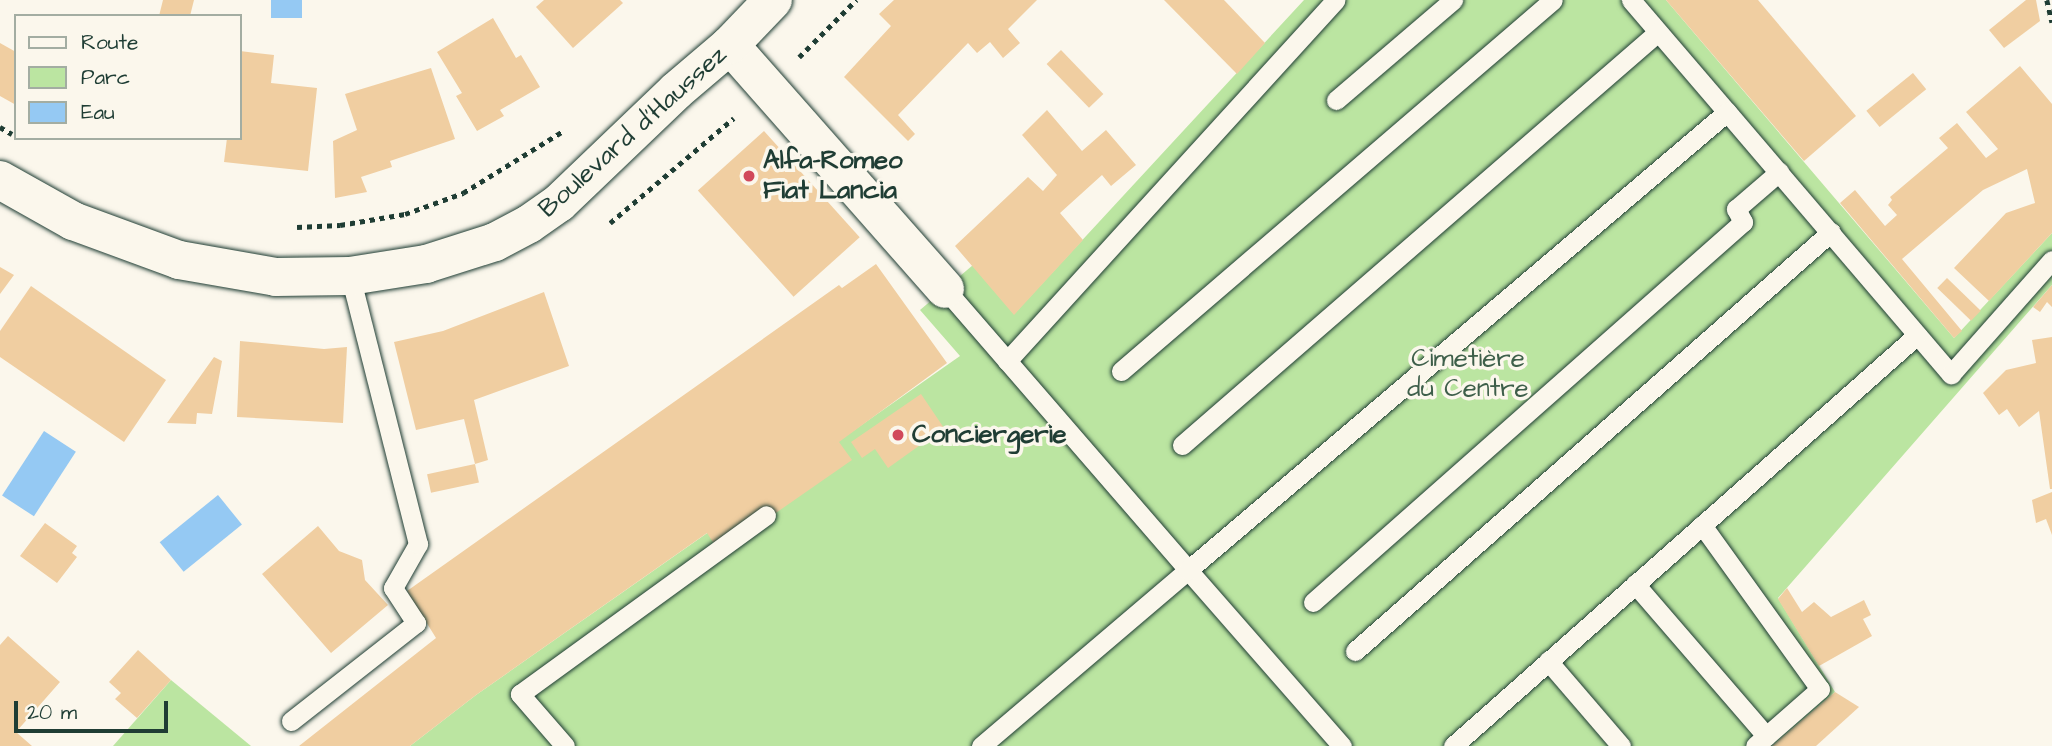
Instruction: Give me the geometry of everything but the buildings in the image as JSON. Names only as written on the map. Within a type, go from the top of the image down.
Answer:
[{"type":"main road","name":"Boulevard d'Haussez","points":[[0,180],[73,221],[179,260],[276,276],[349,276],[426,264],[495,242],[530,224],[559,203],[676,91],[730,45],[773,0]]},
{"type":"main road","points":[[730,45],[945,289]]},
{"type":"lane","points":[[1007,361],[1336,0]]},
{"type":"lane","points":[[1336,100],[1453,0]]},
{"type":"lane","points":[[1121,371],[1553,0]]},
{"type":"lane","points":[[1631,0],[1951,374],[2052,260]]},
{"type":"lane","points":[[1182,445],[1658,32]]},
{"type":"lane","points":[[981,746],[1727,111]]},
{"type":"lane","points":[[1313,602],[1743,222],[1736,208],[1779,172]]},
{"type":"lane","points":[[1354,651],[1830,232]]},
{"type":"lane","points":[[291,720],[416,623],[393,588],[418,544],[349,276]]},
{"type":"lane","points":[[945,289],[1342,746]]},
{"type":"lane","points":[[1452,746],[1917,335]]},
{"type":"lane","points":[[565,746],[520,694],[766,515]]},
{"type":"lane","points":[[1635,584],[1760,741],[1820,689],[1702,525]]},
{"type":"lane","points":[[1548,661],[1621,746]]},
{"type":"path","points":[[2047,0],[2052,22]]},
{"type":"path","points":[[290,227],[340,225],[405,214],[463,194],[571,125]]},
{"type":"green space","name":"Cimetière du Centre","points":[[1304,0],[1666,0],[1954,338],[2052,233],[2052,285],[1778,598],[1835,692],[1772,746],[410,746],[476,695],[960,356],[920,310],[973,265],[1014,314]]},
{"type":"green space","points":[[171,680],[251,746],[113,746]]},
{"type":"water","points":[[271,0],[302,0],[302,18],[271,18]]},
{"type":"water","points":[[44,431],[76,452],[34,516],[2,496]]},
{"type":"water","points":[[218,495],[242,525],[184,572],[160,542]]},
{"type":"place","name":"Alfa-Romeo Fiat Lancia","points":[[749,176]]},
{"type":"place","name":"Conciergerie","points":[[898,435]]}]
